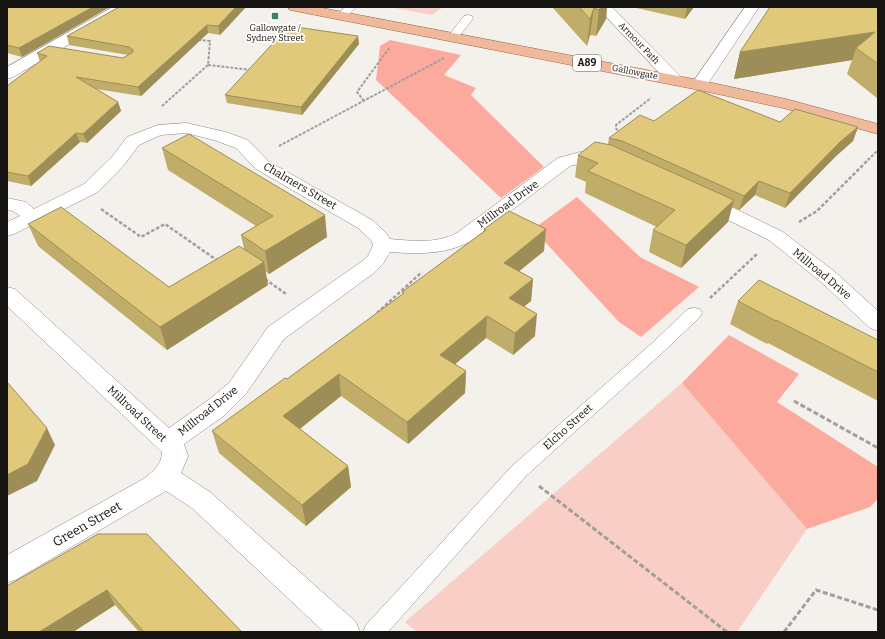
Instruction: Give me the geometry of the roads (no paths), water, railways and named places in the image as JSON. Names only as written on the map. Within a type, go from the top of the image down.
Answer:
[{"type":"main road","name":"Gallowgate","points":[[294,7],[347,11],[404,27],[675,80],[786,104],[878,129]]},
{"type":"street","points":[[11,69],[123,7]]},
{"type":"street","name":"Armour Path","points":[[604,7],[675,80]]},
{"type":"street","points":[[699,85],[752,7]]},
{"type":"street","points":[[50,48],[73,51]]},
{"type":"street","name":"Chalmers Street","points":[[7,230],[91,188],[118,160],[133,141],[158,130],[186,128],[220,136],[242,144],[262,165],[365,224],[379,237],[383,245]]},
{"type":"street","name":"Millroad Drive","points":[[168,442],[231,395],[243,382],[273,336],[368,267],[376,259],[383,245],[416,247],[447,244],[464,237],[564,162],[580,157],[608,158],[627,166]]},
{"type":"street","name":"Millroad Drive","points":[[691,195],[776,236],[828,277],[878,323]]},
{"type":"street","points":[[7,204],[19,206],[33,217]]},
{"type":"street","name":"Millroad Street","points":[[7,294],[174,448],[175,455],[170,469],[165,476]]},
{"type":"street","points":[[165,476],[201,500],[345,632]]},
{"type":"street","name":"Green Street","points":[[7,570],[154,486],[165,476]]},
{"type":"lane","points":[[453,37],[468,18]]},
{"type":"lane","name":"Elcho Street","points":[[374,632],[519,471],[656,349],[694,313]]},
{"type":"place","name":"Gallowgate / Sydney Street","points":[[275,16]]}]
